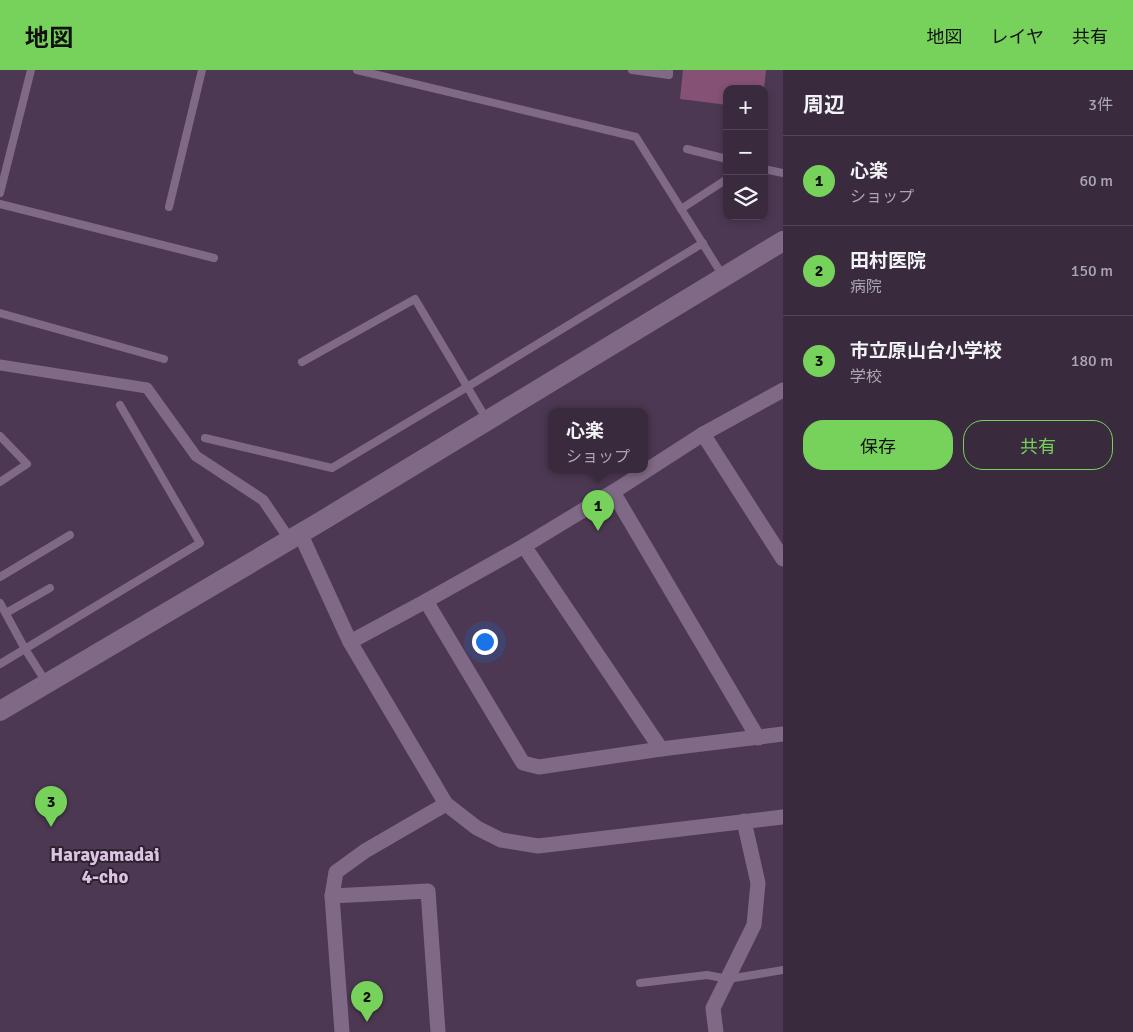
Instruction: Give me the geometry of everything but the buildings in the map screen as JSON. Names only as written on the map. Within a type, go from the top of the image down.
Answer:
[{"type":"street","points":[[0,711],[295,537],[783,242]]},
{"type":"street","points":[[0,365],[147,388],[196,456],[263,500],[295,537],[350,642],[446,804],[476,828],[501,840],[538,846],[783,817]]},
{"type":"street","points":[[648,469],[703,434],[783,390]]},
{"type":"street","points":[[703,434],[783,559]]},
{"type":"street","points":[[350,642],[524,546],[642,473]]},
{"type":"street","points":[[613,492],[758,738]]},
{"type":"street","points":[[524,546],[662,749]]},
{"type":"street","points":[[426,601],[523,763],[539,767],[783,734]]},
{"type":"street","points":[[342,1032],[332,896],[336,872],[365,851],[446,804]]},
{"type":"street","points":[[716,1032],[713,1008],[754,925],[758,883],[744,821]]},
{"type":"street","points":[[332,896],[428,891],[438,1032]]},
{"type":"lane","points":[[0,193],[30,70]]},
{"type":"lane","points":[[169,206],[202,70]]},
{"type":"lane","points":[[357,70],[636,137],[724,277]]},
{"type":"lane","points":[[632,70],[669,75],[669,70]]},
{"type":"lane","points":[[687,149],[723,158]]},
{"type":"lane","points":[[768,170],[783,173]]},
{"type":"lane","points":[[681,209],[723,182]]},
{"type":"lane","points":[[0,204],[214,258]]},
{"type":"lane","points":[[205,438],[332,468],[703,244]]},
{"type":"lane","points":[[302,362],[415,299],[487,420]]},
{"type":"lane","points":[[0,313],[164,359]]},
{"type":"lane","points":[[0,664],[200,544],[120,405]]},
{"type":"lane","points":[[0,436],[27,464],[0,482]]},
{"type":"lane","points":[[0,577],[70,535]]},
{"type":"lane","points":[[6,613],[50,588]]},
{"type":"lane","points":[[0,603],[47,684]]},
{"type":"lane","points":[[640,983],[707,975],[728,979],[783,970]]},
{"type":"place","name":"心楽","points":[[598,531]]},
{"type":"place","name":"市立原山台小学校","points":[[51,827]]},
{"type":"place","name":"田村医院","points":[[367,1022]]},
{"type":"district","name":"Harayamadai 4-cho","points":[[105,865]]}]
